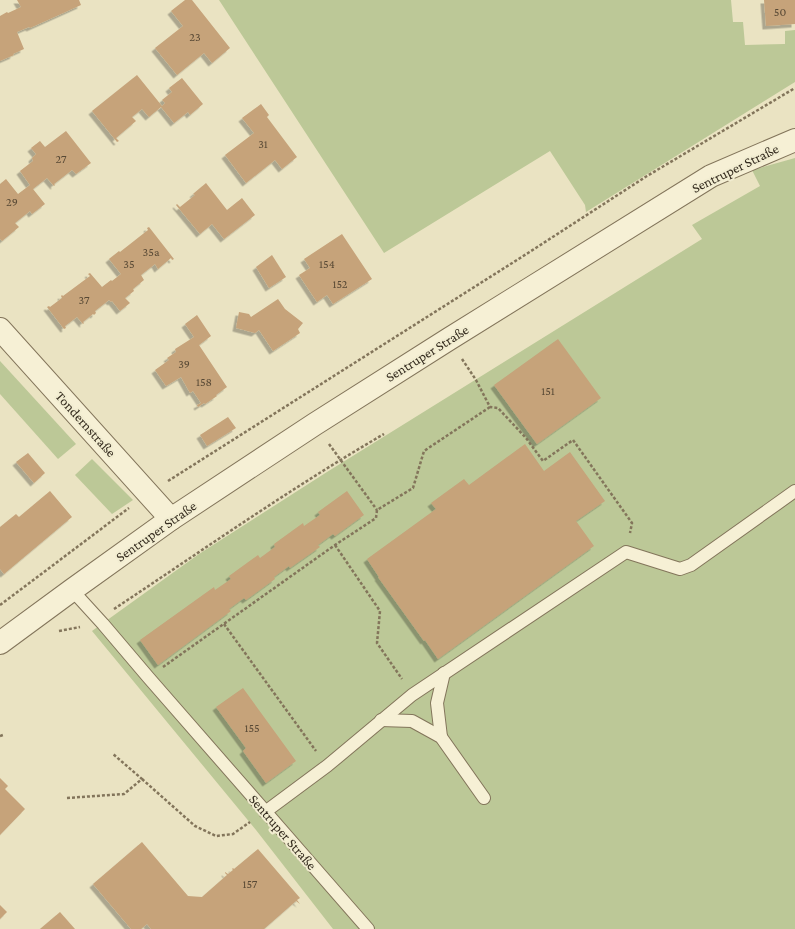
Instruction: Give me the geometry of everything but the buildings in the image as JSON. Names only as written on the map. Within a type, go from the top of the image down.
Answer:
[{"type":"street","name":"Sentruper Straße","points":[[0,643],[171,519],[315,424],[449,339],[711,176],[795,140]]},
{"type":"street","name":"Tondernstraße","points":[[0,329],[171,519]]},
{"type":"lane","points":[[265,812],[327,766],[412,695],[626,552],[680,569],[691,565],[795,491]]},
{"type":"lane","name":"Sentruper Straße","points":[[72,590],[368,929]]},
{"type":"lane","points":[[444,673],[437,703],[442,737],[484,798]]},
{"type":"lane","points":[[381,720],[412,721],[442,737]]},
{"type":"path","points":[[0,605],[148,493],[186,468],[514,262],[647,176],[795,88]]},
{"type":"path","points":[[449,339],[476,380],[490,407]]},
{"type":"path","points":[[377,510],[413,488],[424,451],[490,407],[498,408],[526,438],[543,460],[573,440],[632,523],[626,552]]},
{"type":"path","points":[[148,677],[335,545],[376,518],[377,510],[315,424]]},
{"type":"path","points":[[54,632],[88,626],[340,460],[384,434]]},
{"type":"path","points":[[335,545],[380,610],[377,644],[412,695]]},
{"type":"path","points":[[224,624],[327,766]]},
{"type":"path","points":[[113,754],[194,826],[216,836],[234,834],[265,812]]},
{"type":"path","points":[[67,798],[124,794],[142,779]]},
{"type":"green space","points":[[219,0],[731,0],[733,22],[743,22],[745,45],[785,44],[785,31],[795,30],[795,82],[586,212],[585,205],[550,151],[384,253]]},
{"type":"green space","points":[[795,158],[795,929],[333,929],[256,830],[92,631],[199,554],[327,472],[702,239],[692,225],[760,186],[752,170]]},
{"type":"green space","points":[[0,361],[76,444],[58,459],[0,394]]},
{"type":"green space","points":[[92,459],[133,500],[112,514],[75,475]]}]
